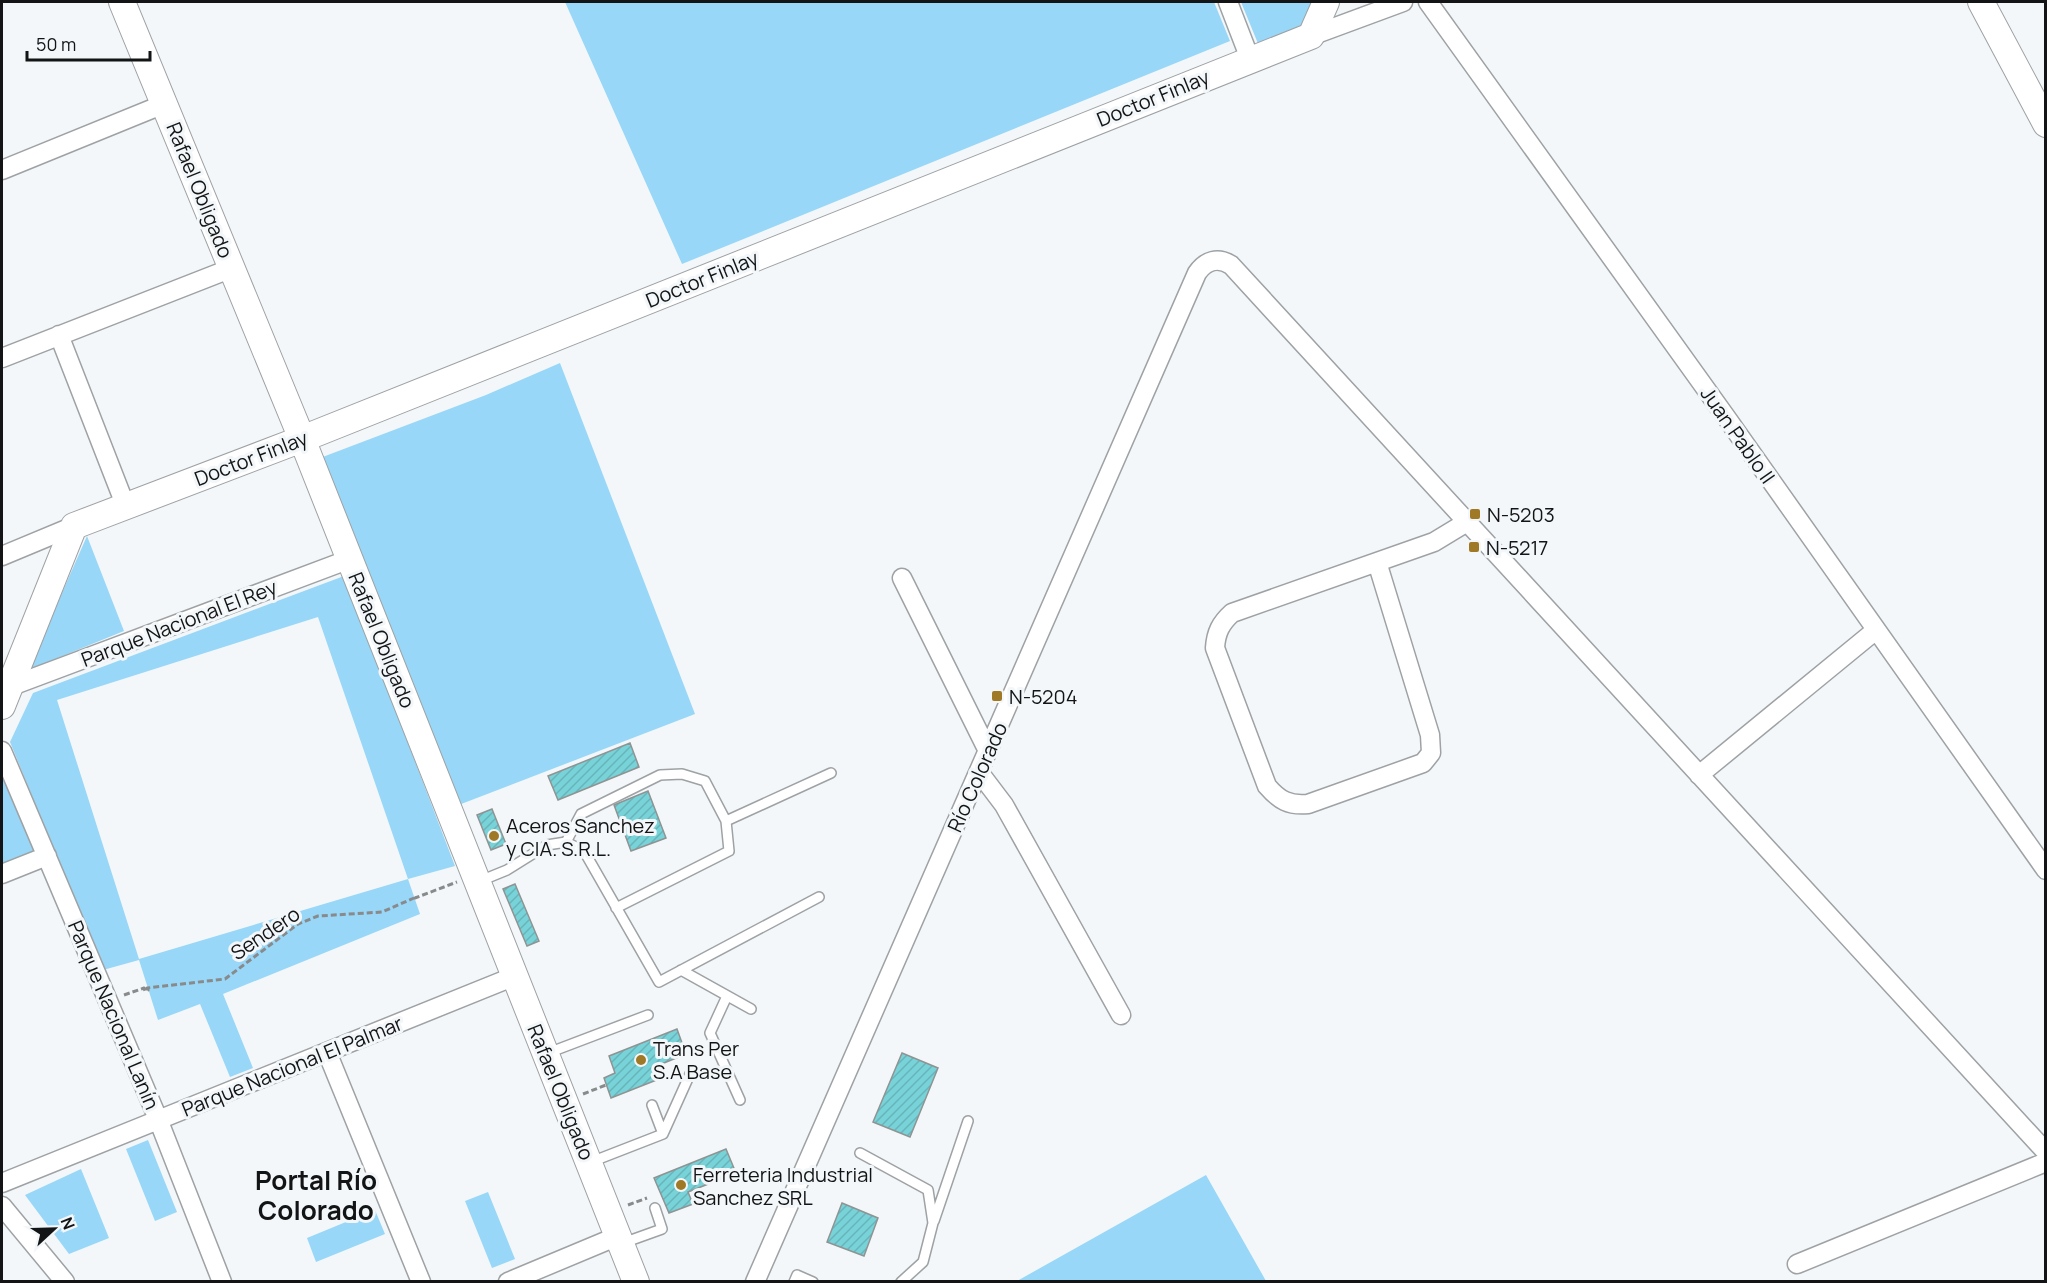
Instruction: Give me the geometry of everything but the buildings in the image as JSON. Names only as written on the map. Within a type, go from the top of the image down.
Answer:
[{"type":"street","name":"Rafael Obligado","points":[[122,2],[302,439],[636,1281]]},
{"type":"street","points":[[1228,2],[1250,59]]},
{"type":"street","points":[[1311,36],[1326,2]]},
{"type":"street","name":"Doctor Finlay","points":[[2,556],[302,439],[1250,59],[1403,2]]},
{"type":"street","name":"Juan Pablo II","points":[[1428,2],[2046,870]]},
{"type":"street","points":[[1981,2],[2046,124]]},
{"type":"street","points":[[2,170],[164,104]]},
{"type":"street","name":"Río Colorado","points":[[755,1281],[1197,273],[1204,265],[1214,260],[1224,261],[1231,265],[1467,522]]},
{"type":"street","points":[[2,358],[232,268]]},
{"type":"street","points":[[58,335],[126,507]]},
{"type":"street","points":[[1377,562],[1430,735],[1431,753],[1423,763],[1308,804],[1296,805],[1279,800],[1267,786],[1215,648],[1216,635],[1223,622],[1232,613],[1377,562],[1434,542],[1467,522],[2046,1152]]},
{"type":"street","points":[[5,697],[74,526]]},
{"type":"street","name":"Parque Nacional El Rey","points":[[5,697],[350,559]]},
{"type":"street","points":[[902,578],[988,751]]},
{"type":"street","points":[[1699,775],[1876,630]]},
{"type":"street","name":"Parque Nacional Lanín","points":[[2,751],[158,1119],[222,1281]]},
{"type":"street","points":[[979,772],[1004,805],[1122,1015]]},
{"type":"street","points":[[2,874],[47,856]]},
{"type":"street","name":"Parque Nacional El Palmar","points":[[2,1183],[515,976]]},
{"type":"street","points":[[327,1052],[421,1281]]},
{"type":"street","points":[[1797,1264],[2046,1162]]},
{"type":"street","points":[[2,1206],[65,1281]]},
{"type":"street","points":[[508,1281],[616,1231]]},
{"type":"lane","points":[[566,842],[581,814],[660,775],[682,774],[705,781],[726,821],[729,851],[616,908]]},
{"type":"lane","points":[[726,821],[831,774]]},
{"type":"lane","points":[[476,879],[507,870],[547,845],[566,842],[584,851],[659,982],[819,897]]},
{"type":"lane","points":[[681,970],[751,1009]]},
{"type":"lane","points":[[727,996],[710,1033],[740,1100]]},
{"type":"lane","points":[[546,1054],[648,1015]]},
{"type":"lane","points":[[589,1163],[663,1134],[690,1074]]},
{"type":"lane","points":[[652,1105],[663,1134]]},
{"type":"lane","points":[[901,1281],[923,1262],[933,1223],[968,1121]]},
{"type":"lane","points":[[860,1154],[928,1190],[933,1223]]},
{"type":"lane","points":[[616,1231],[662,1228],[655,1208]]},
{"type":"lane","points":[[794,1281],[797,1275],[813,1281]]},
{"type":"path","name":"Sendero","points":[[108,1001],[144,988],[145,991],[148,990],[147,988],[225,979],[298,924],[318,916],[382,912],[414,898],[413,896],[415,898],[476,879]]},
{"type":"path","points":[[616,1231],[650,1197]]},
{"type":"shaded area","points":[[565,2],[1214,2],[1230,41],[682,264]]},
{"type":"shaded area","points":[[1241,2],[1314,2],[1302,28],[1259,46]]},
{"type":"shaded area","points":[[560,363],[695,714],[456,806],[320,458],[486,395]]},
{"type":"shaded area","points":[[87,536],[124,631],[28,670]]},
{"type":"shaded area","points":[[344,576],[455,866],[408,879],[420,914],[223,994],[253,1068],[230,1077],[200,1004],[158,1020],[139,960],[103,970],[10,742],[33,693]],"holes":[[[318,617],[408,879],[139,959],[57,700]]]},
{"type":"shaded area","points":[[2,766],[41,854],[2,870]]},
{"type":"shaded area","points":[[148,1140],[177,1212],[155,1221],[126,1149]]},
{"type":"shaded area","points":[[81,1169],[109,1238],[69,1254],[25,1195]]},
{"type":"shaded area","points":[[1206,1175],[1266,1281],[1017,1281]]},
{"type":"shaded area","points":[[488,1192],[515,1259],[492,1268],[465,1201]]},
{"type":"shaded area","points":[[375,1210],[385,1234],[316,1262],[307,1238]]},
{"type":"place","name":"N-5203","points":[[1475,514]]},
{"type":"place","name":"N-5217","points":[[1474,547]]},
{"type":"place","name":"N-5204","points":[[997,696]]},
{"type":"place","name":"Aceros Sanchez y CIA. S.R.L.","points":[[494,836]]},
{"type":"place","name":"Trans Per S.A Base","points":[[641,1060]]},
{"type":"place","name":"Ferreteria Industrial Sanchez SRL","points":[[681,1185]]},
{"type":"district","name":"Portal Río Colorado","points":[[316,1195]]}]
